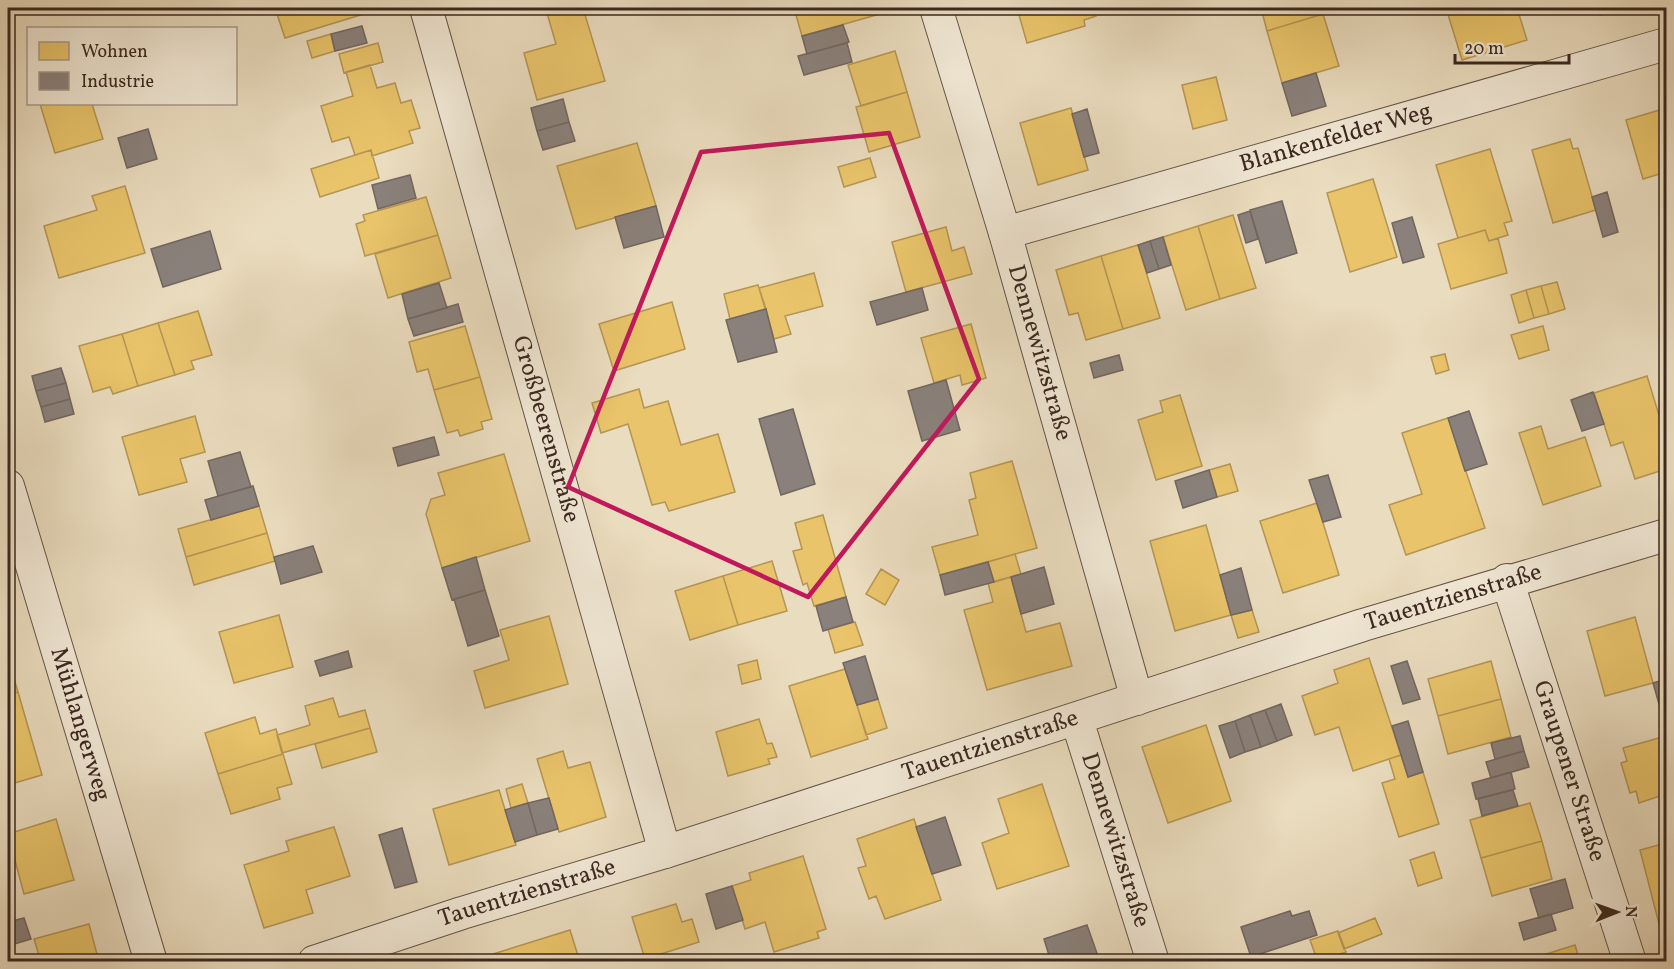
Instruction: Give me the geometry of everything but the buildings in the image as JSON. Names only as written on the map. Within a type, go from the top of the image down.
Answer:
[{"type":"street","name":"Großbeerenstraße","points":[[426,8],[665,852]]},
{"type":"street","name":"Dennewitzstraße","points":[[936,8],[1005,233],[1137,699]]},
{"type":"street","name":"Blankenfelder Weg","points":[[1005,233],[1666,45]]},
{"type":"street","name":"Mühlangerweg","points":[[8,486],[151,962]]},
{"type":"street","name":"Tauentzienstraße","points":[[314,962],[462,913],[665,852],[1507,580],[1666,535]]},
{"type":"street","name":"Graupener Straße","points":[[1507,580],[1630,962]]},
{"type":"street","name":"Dennewitzstraße","points":[[1077,720],[1153,962]]},
{"type":"highlighted area","points":[[889,133],[979,379],[808,597],[568,487],[701,152]]}]
